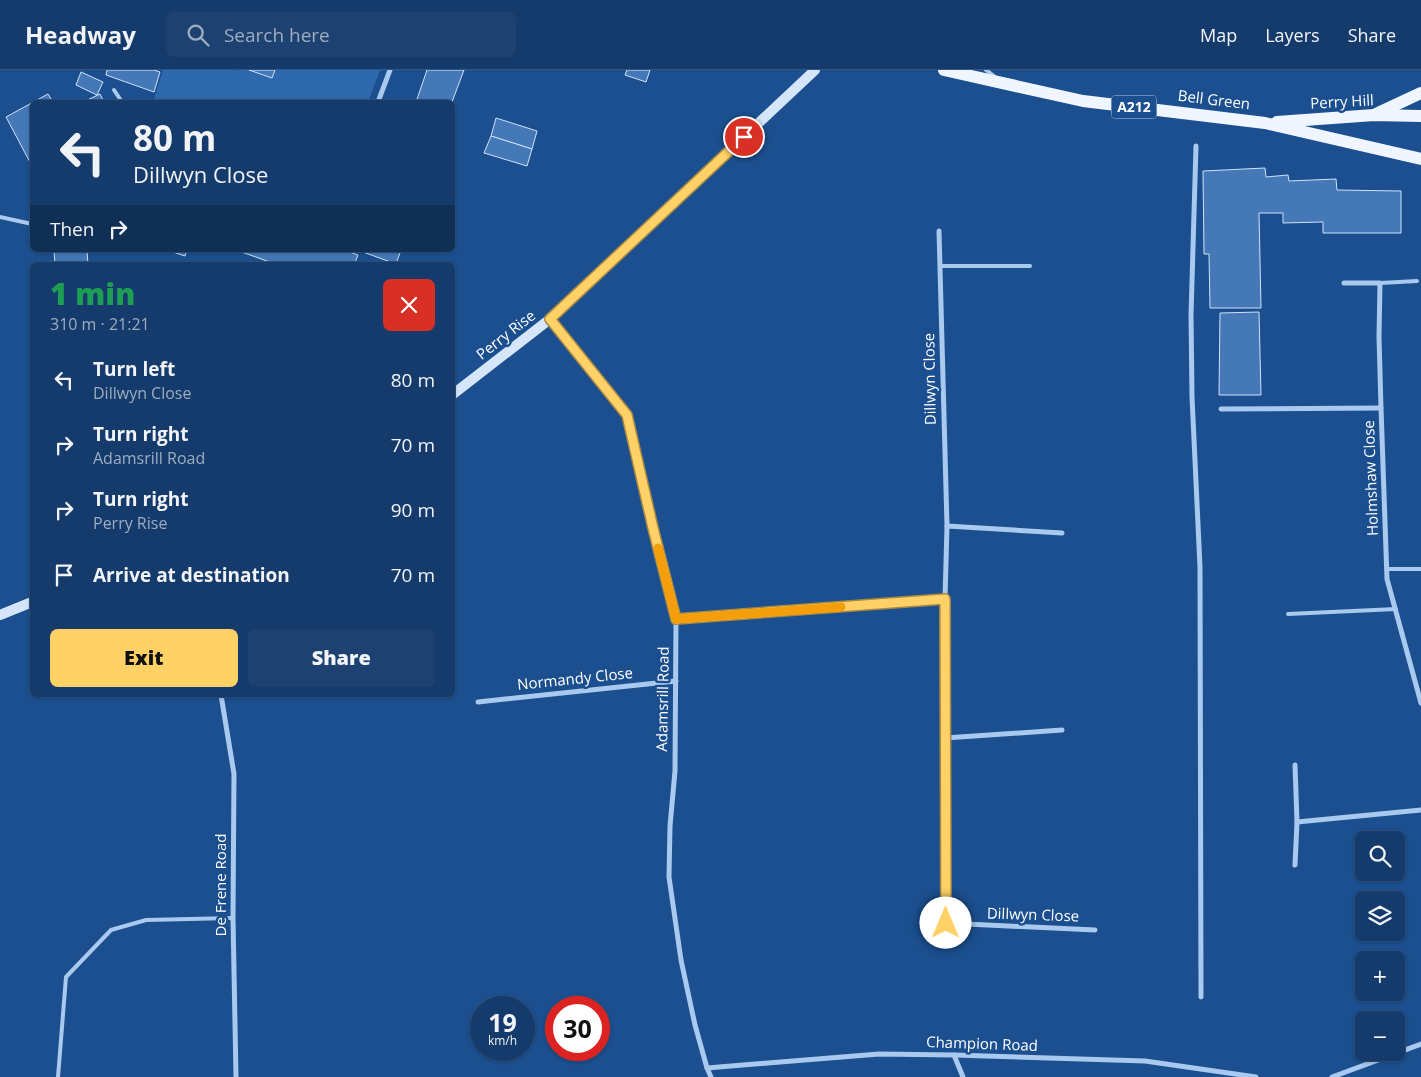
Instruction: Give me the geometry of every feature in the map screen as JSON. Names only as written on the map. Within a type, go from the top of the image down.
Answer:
[{"type":"main road","name":"Perry Rise","points":[[455,392],[550,319],[815,70]]},
{"type":"main road","name":"Bell Green","points":[[944,70],[1083,101],[1264,123],[1421,159]]},
{"type":"main road","points":[[1374,115],[1421,92]]},
{"type":"main road","name":"Perry Hill","points":[[1264,123],[1374,115],[1421,116]]},
{"type":"main road","points":[[0,615],[30,603]]},
{"type":"street","points":[[379,100],[390,70]]},
{"type":"street","points":[[1196,146],[1191,316],[1192,397],[1200,567],[1201,997]]},
{"type":"street","name":"Dillwyn Close","points":[[939,231],[947,526],[945,599],[946,923],[1094,930]]},
{"type":"street","points":[[1344,283],[1380,284]]},
{"type":"street","name":"Holmshaw Close","points":[[1380,284],[1379,336],[1387,579],[1421,703]]},
{"type":"street","name":"Adamsrill Road","points":[[550,319],[627,415],[676,619],[674,771],[669,877],[680,960],[695,1026],[711,1077]]},
{"type":"street","points":[[1221,409],[1381,408]]},
{"type":"street","points":[[947,526],[1062,533]]},
{"type":"street","points":[[676,619],[945,599]]},
{"type":"street","name":"Normandy Close","points":[[478,702],[676,681]]},
{"type":"street","name":"De Frene Road","points":[[221,697],[234,774],[233,918],[236,1077]]},
{"type":"street","points":[[945,738],[1062,730]]},
{"type":"street","points":[[1295,765],[1297,822],[1295,865]]},
{"type":"street","points":[[1297,822],[1421,810]]},
{"type":"street","points":[[1332,1077],[1421,1044]]},
{"type":"street","name":"Champion Road","points":[[707,1068],[879,1054],[954,1055],[1145,1061],[1256,1077]]},
{"type":"street","points":[[954,1055],[963,1077]]},
{"type":"lane","points":[[986,70],[1005,84]]},
{"type":"lane","points":[[114,90],[121,100]]},
{"type":"lane","points":[[0,217],[30,224]]},
{"type":"lane","points":[[940,266],[1030,266]]},
{"type":"lane","points":[[1380,284],[1417,282]]},
{"type":"lane","points":[[1387,569],[1421,569]]},
{"type":"lane","points":[[1288,614],[1396,609]]},
{"type":"lane","points":[[58,1077],[66,977],[111,930],[146,920],[233,918]]},
{"type":"shaded area","points":[[163,70],[249,70],[271,78],[275,70],[380,70],[369,100],[154,100]]},
{"type":"building","points":[[107,70],[154,70],[160,72],[154,92],[106,75]]},
{"type":"building","points":[[249,70],[275,70],[272,78]]},
{"type":"building","points":[[427,70],[464,70],[453,100],[417,100]]},
{"type":"building","points":[[627,70],[650,70],[646,82],[625,75]]},
{"type":"building","points":[[81,72],[103,82],[97,95],[76,85]]},
{"type":"building","points":[[48,94],[52,100],[37,100]]},
{"type":"building","points":[[100,94],[103,100],[87,100]]},
{"type":"building","points":[[30,104],[30,162],[6,117]]},
{"type":"building","points":[[496,118],[537,131],[532,149],[491,136]]},
{"type":"building","points":[[491,136],[532,149],[527,166],[484,153]]},
{"type":"building","points":[[1265,168],[1266,177],[1288,175],[1289,181],[1336,179],[1337,190],[1401,191],[1401,233],[1323,233],[1323,222],[1283,223],[1283,213],[1259,213],[1261,308],[1210,308],[1209,254],[1204,254],[1203,171]]},
{"type":"building","points":[[54,252],[87,252],[88,262],[55,262]]},
{"type":"building","points":[[173,252],[186,252],[185,256]]},
{"type":"building","points":[[242,252],[350,252],[358,255],[355,262],[270,262]]},
{"type":"building","points":[[363,252],[400,252],[397,262],[390,262]]},
{"type":"building","points":[[1259,312],[1261,395],[1219,395],[1220,313]]},
{"type":"slow traffic","points":[[658,548],[676,619],[841,607]]},
{"type":"route","points":[[744,137],[550,319],[627,415],[676,619],[945,599],[946,923]]}]
